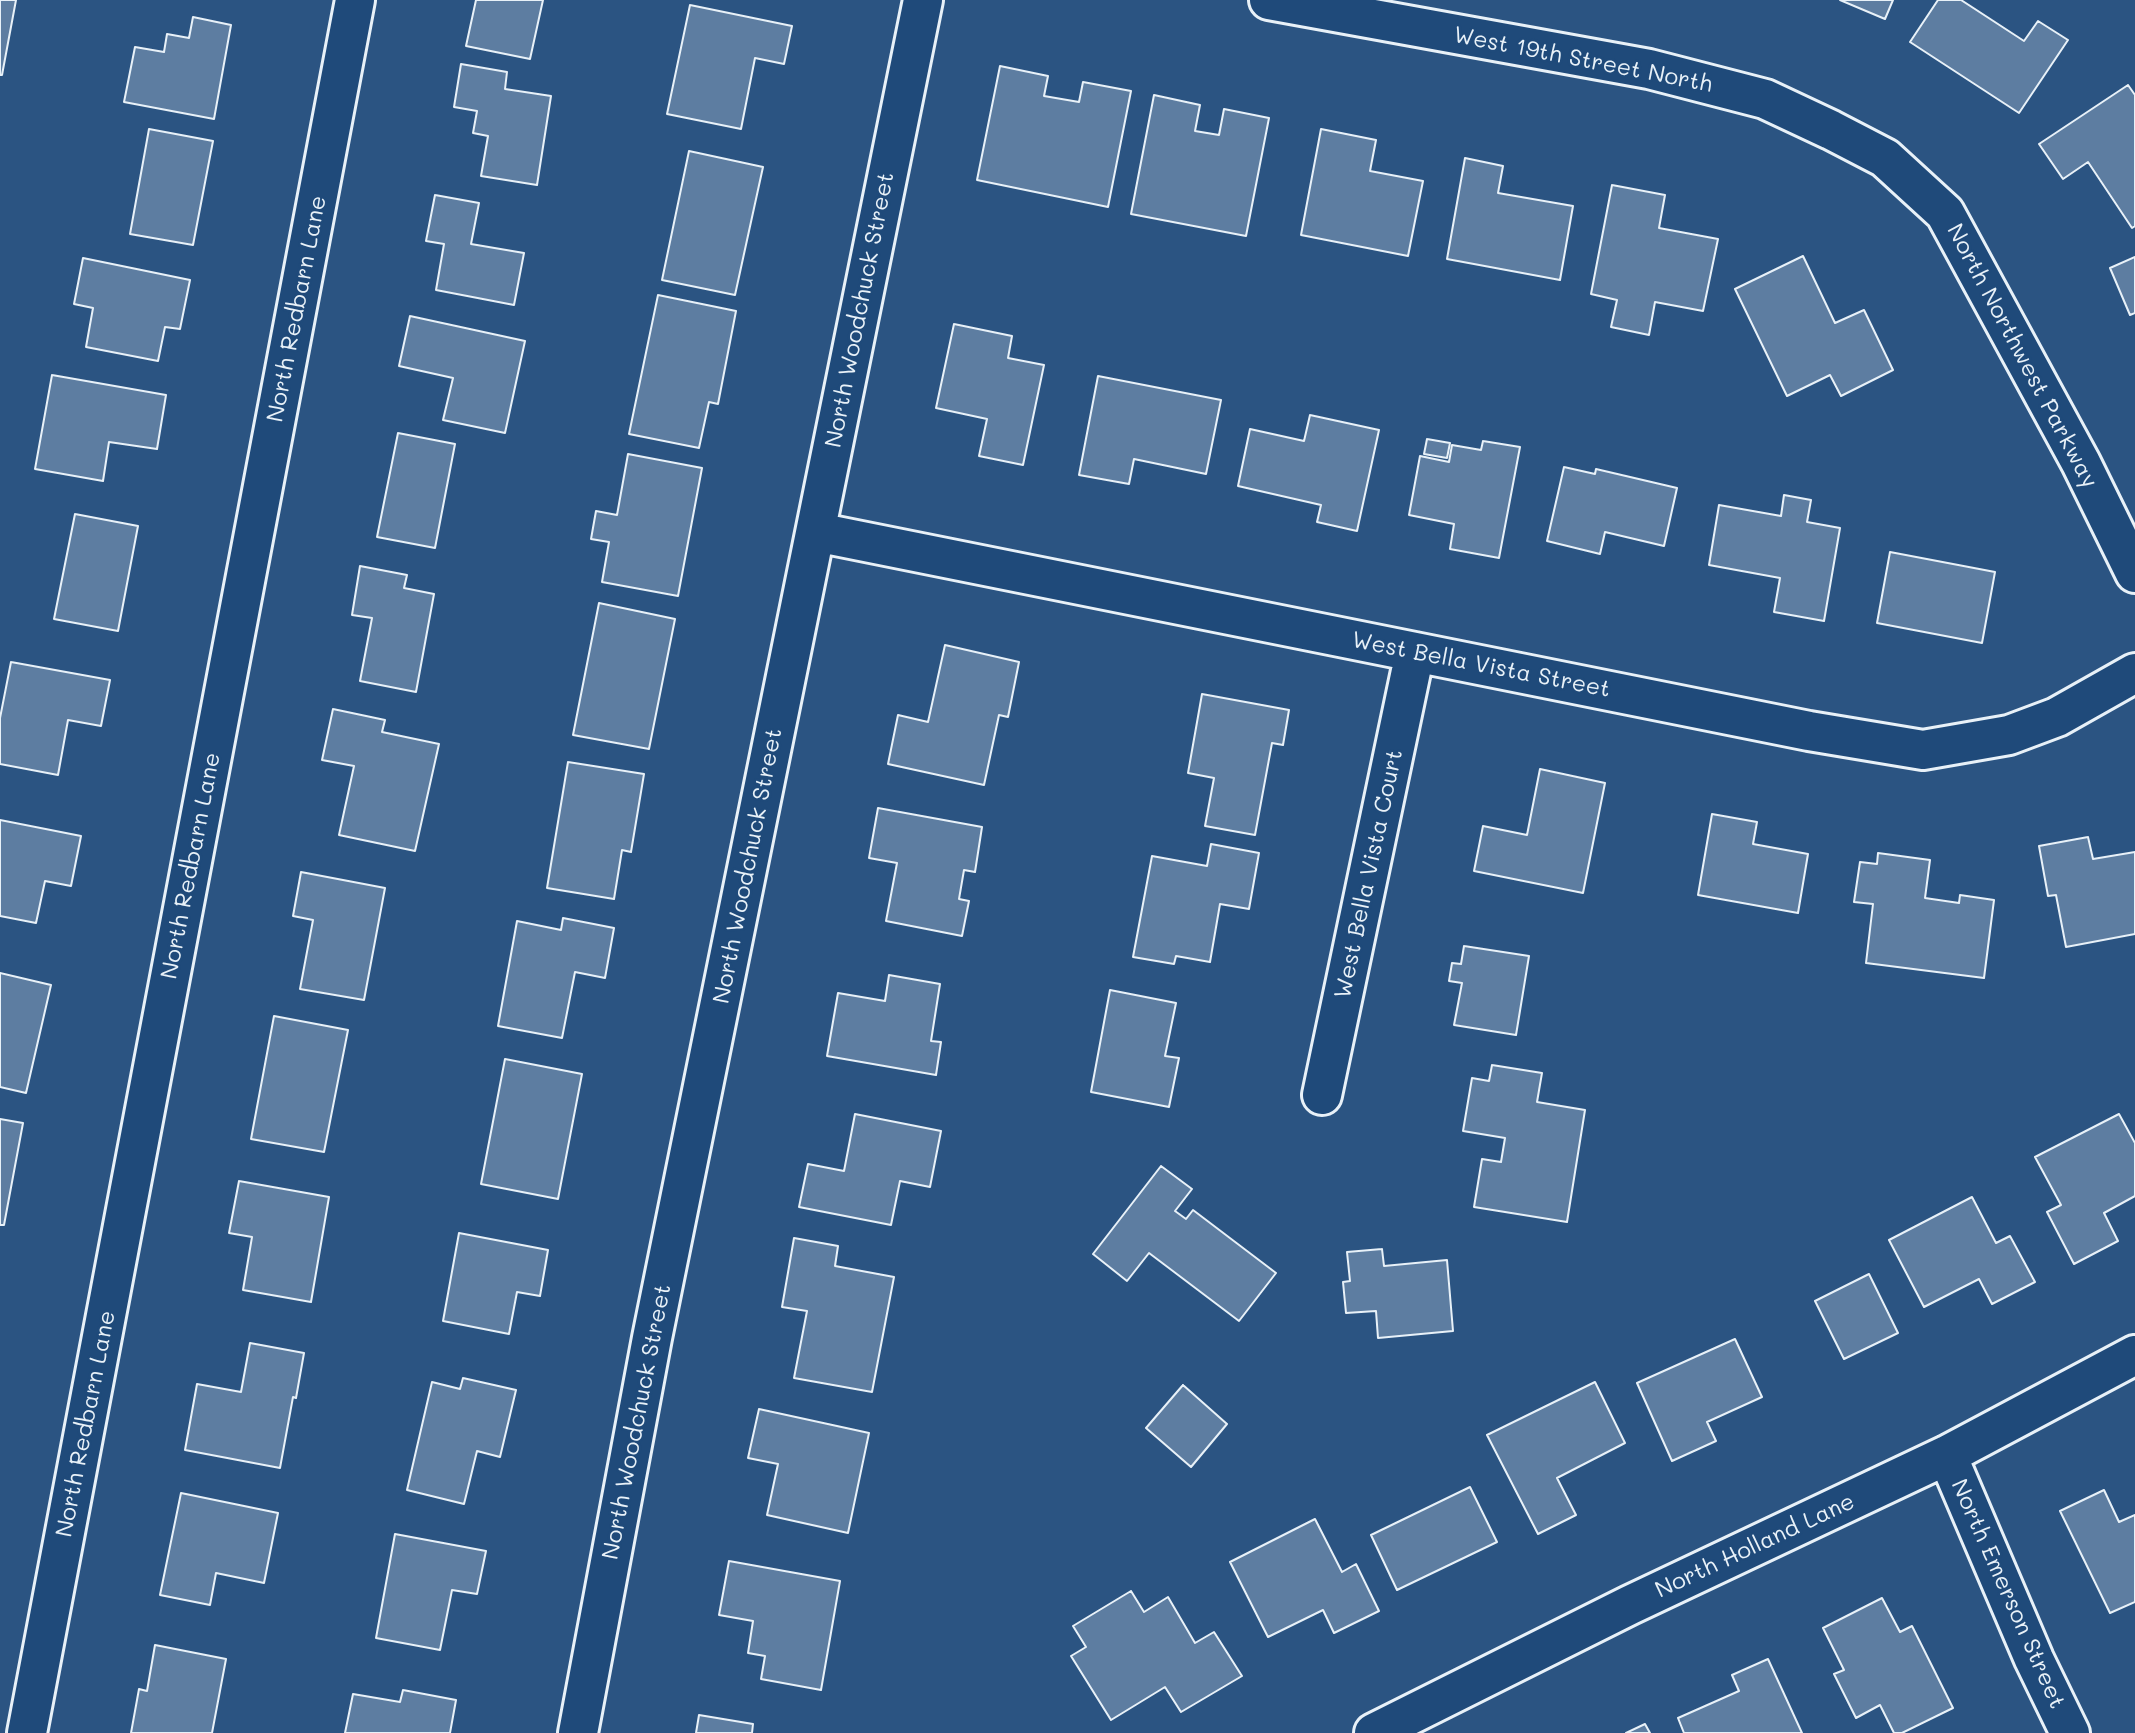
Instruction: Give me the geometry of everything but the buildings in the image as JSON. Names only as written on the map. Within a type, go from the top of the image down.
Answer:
[{"type":"street","name":"North Redbarn Lane","points":[[27,1733],[355,0]]},
{"type":"street","name":"North Woodchuck Street","points":[[578,1733],[652,1338],[923,0]]},
{"type":"street","name":"West 19th Street North","points":[[1269,0],[1649,69],[1765,99],[1885,158]]},
{"type":"street","name":"North Northwest Parkway","points":[[1885,158],[1945,214],[2081,463],[2135,573]]},
{"type":"street","name":"West Bella Vista Street","points":[[816,532],[1809,731],[1923,750],[2009,735],[2057,717],[2135,673]]},
{"type":"street","name":"West Bella Vista Court","points":[[1322,1095],[1415,652]]},
{"type":"street","name":"North Holland Lane","points":[[1374,1733],[1630,1605],[1947,1455],[2135,1355]]},
{"type":"street","name":"North Emerson Street","points":[[1947,1455],[2034,1659],[2070,1733]]}]
